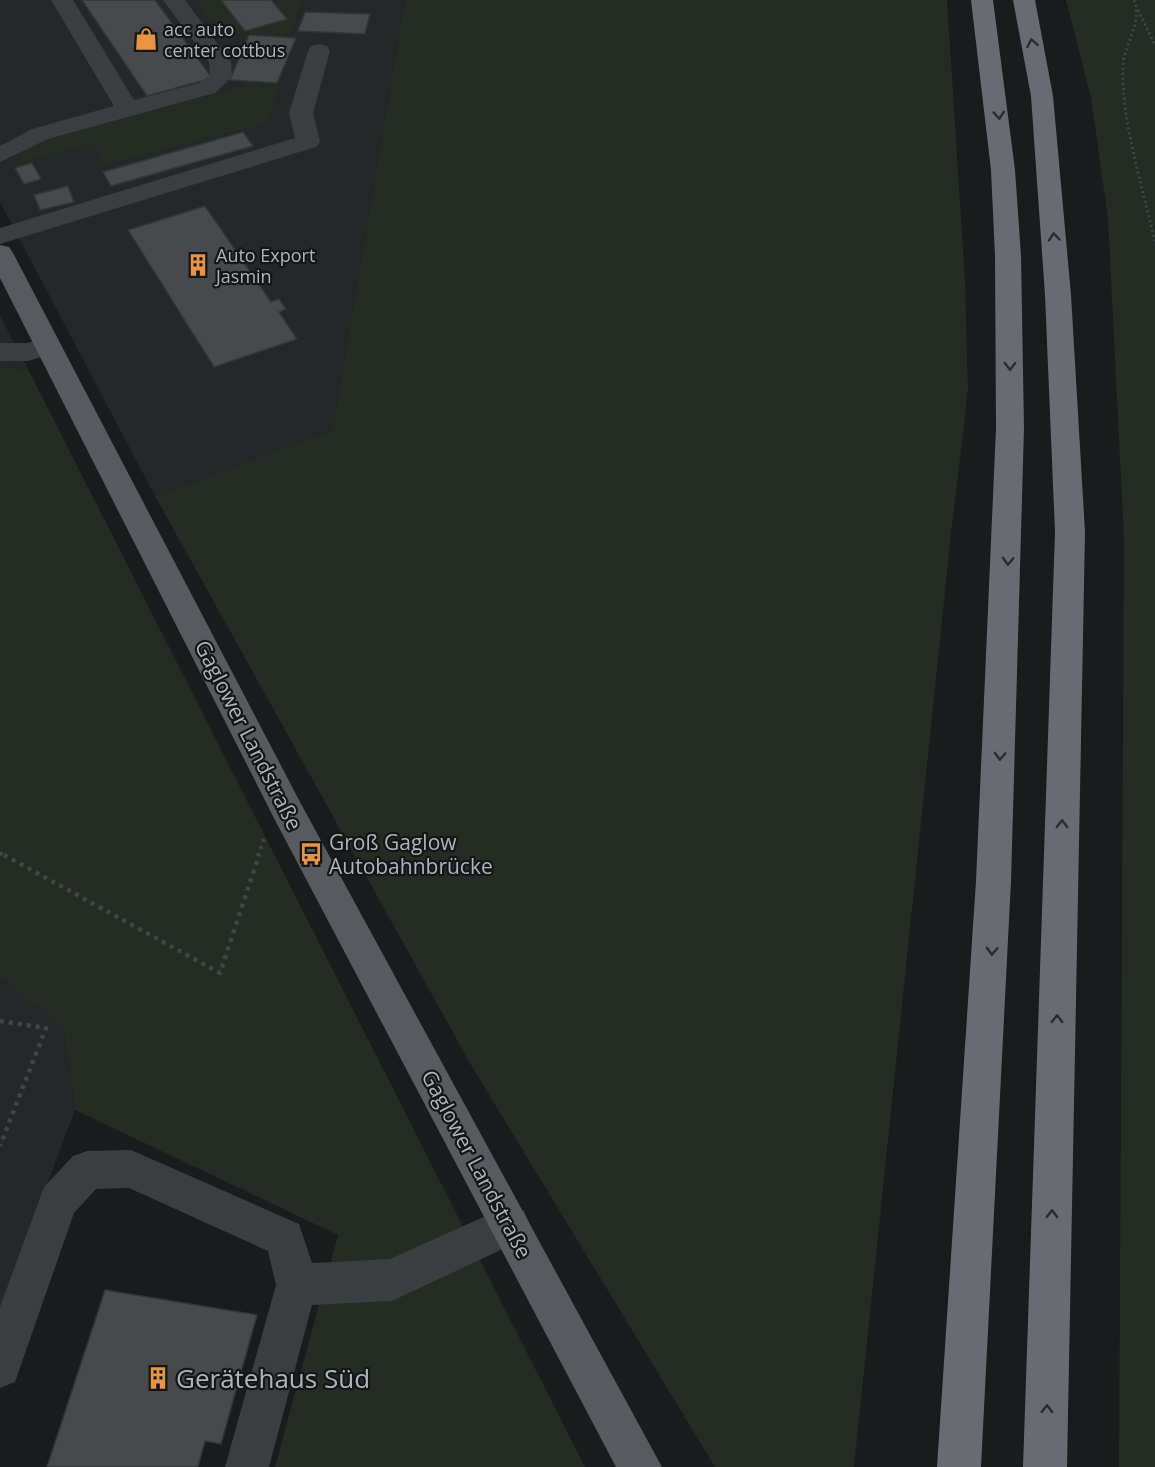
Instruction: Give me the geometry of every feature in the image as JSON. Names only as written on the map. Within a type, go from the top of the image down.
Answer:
[{"type":"highway","points":[[958,1467],[991,962],[1009,536],[1011,308],[998,106],[982,0]]},
{"type":"highway","points":[[1024,0],[1042,96],[1058,295],[1070,532],[1045,1467]]},
{"type":"main road","name":"Gaglower Landstraße","points":[[0,253],[288,812],[640,1467]]},
{"type":"lane","points":[[62,0],[128,109]]},
{"type":"lane","points":[[0,155],[40,134],[207,88],[221,77],[220,62],[174,0]]},
{"type":"lane","points":[[0,236],[308,142],[301,113],[319,51]]},
{"type":"lane","points":[[0,352],[28,352],[48,345]]},
{"type":"lane","points":[[0,1367],[58,1201],[87,1170],[130,1169],[285,1238],[297,1285],[247,1467]]},
{"type":"lane","points":[[297,1285],[392,1280],[510,1225]]},
{"type":"path","points":[[1134,0],[1155,45]]},
{"type":"path","points":[[1138,10],[1123,64],[1125,103],[1155,242]]},
{"type":"path","points":[[0,853],[220,973],[266,832]]},
{"type":"path","points":[[0,1022],[46,1028],[0,1146]]},
{"type":"shaded area","points":[[0,0],[194,0],[221,36],[248,33],[292,33],[303,0],[405,0],[332,430],[155,496],[0,202]]},
{"type":"shaded area","points":[[194,0],[303,0],[292,33],[220,36]]},
{"type":"shaded area","points":[[405,0],[947,0],[965,281],[968,390],[854,1467],[715,1467],[471,1065],[155,496],[332,430]]},
{"type":"shaded area","points":[[1066,0],[1155,0],[1155,1467],[1119,1467],[1124,540],[1108,219],[1091,98]]},
{"type":"shaded area","points":[[247,85],[278,87],[268,123],[105,165],[92,144],[16,163],[16,148]]},
{"type":"shaded area","points":[[0,316],[19,352],[28,369],[0,367]]},
{"type":"shaded area","points":[[0,367],[28,369],[585,1467],[275,1467],[338,1235],[75,1110],[63,1027],[0,977]]},
{"type":"shaded area","points":[[0,977],[63,1027],[75,1110],[0,1309]]},
{"type":"building","name":"acc auto center cottbus","points":[[82,0],[155,0],[212,78],[147,96]]},
{"type":"building","points":[[221,0],[271,0],[287,19],[245,31]]},
{"type":"building","points":[[305,12],[370,14],[365,34],[298,31]]},
{"type":"building","points":[[249,35],[296,38],[277,83],[230,80]]},
{"type":"building","points":[[243,132],[253,146],[111,186],[103,172]]},
{"type":"building","points":[[32,163],[41,179],[24,184],[15,168]]},
{"type":"building","points":[[68,186],[74,202],[40,210],[34,195]]},
{"type":"building","name":"Auto Export Jasmin","points":[[205,206],[271,302],[279,299],[286,309],[279,312],[297,339],[214,367],[128,230]]},
{"type":"building","name":"Gerätehaus Süd","points":[[105,1290],[257,1315],[221,1444],[205,1441],[198,1467],[47,1467]]},
{"type":"place","name":"acc auto center cottbus","points":[[146,39]]},
{"type":"place","name":"Auto Export Jasmin","points":[[198,265]]},
{"type":"place","name":"Groß Gaglow Autobahnbrücke","points":[[311,854]]},
{"type":"place","name":"Gerätehaus Süd","points":[[158,1378]]}]
